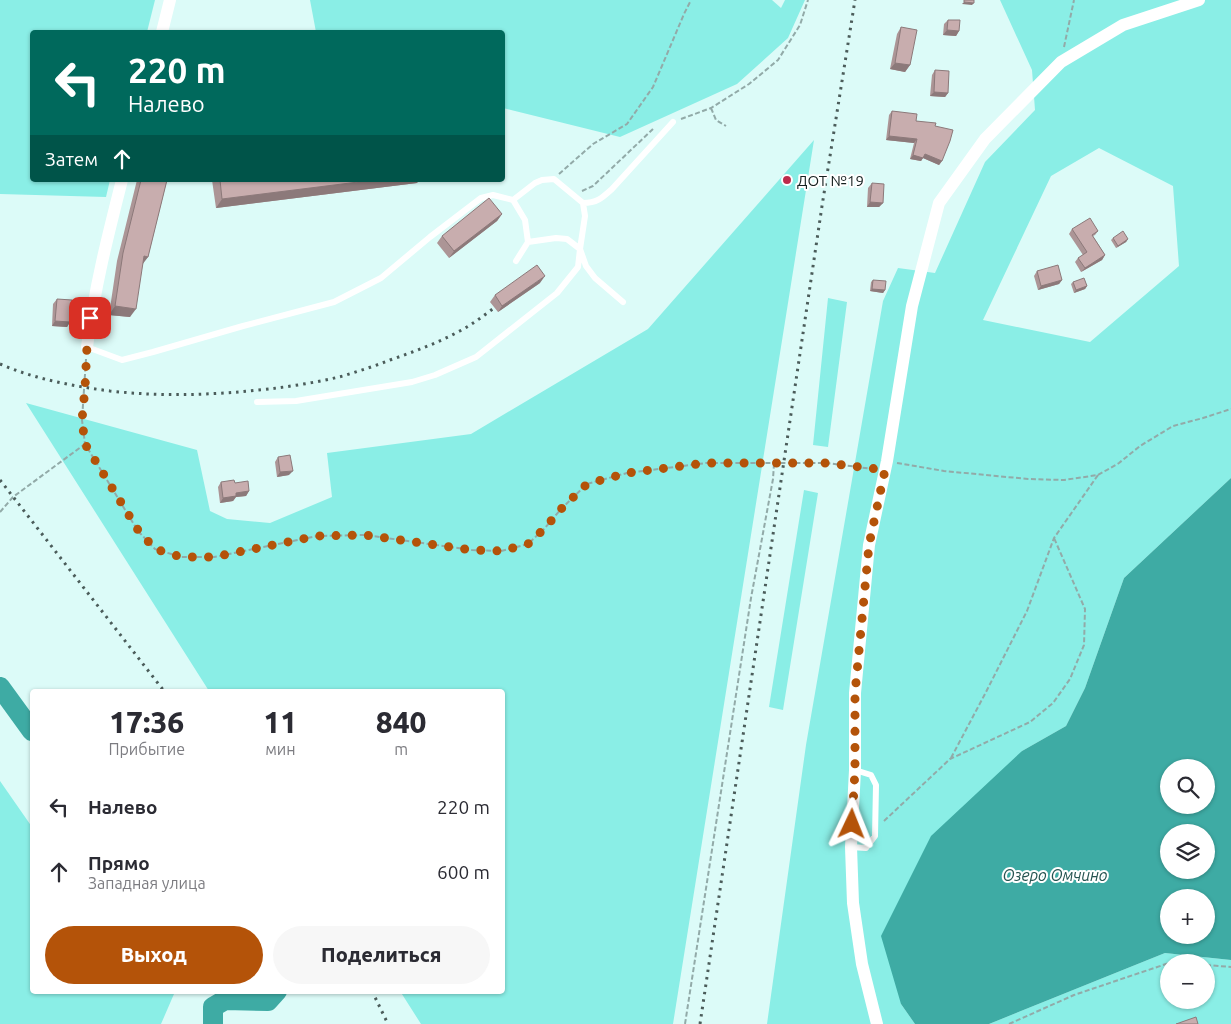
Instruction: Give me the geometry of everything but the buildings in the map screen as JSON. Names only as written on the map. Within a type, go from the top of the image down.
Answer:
[{"type":"street","points":[[162,30],[170,0]]},
{"type":"street","points":[[877,1024],[862,964],[854,912],[851,847],[855,770],[855,693],[869,545],[886,465],[912,306],[939,203],[985,139],[1062,62],[1123,25],[1199,0]]},
{"type":"street","points":[[87,346],[92,309],[121,182]]},
{"type":"lane","points":[[513,200],[542,180],[554,179],[583,203],[592,203],[602,198],[612,189],[673,122]]},
{"type":"lane","points":[[87,346],[122,360],[334,302],[380,278],[481,198],[493,195],[513,200],[525,220],[528,242],[516,261]]},
{"type":"lane","points":[[257,402],[296,401],[412,382],[435,375],[476,357],[557,293],[578,267],[585,216],[583,203]]},
{"type":"lane","points":[[528,242],[556,238],[567,239],[580,249],[586,266],[595,278],[623,302]]},
{"type":"lane","points":[[851,847],[866,848],[875,836],[876,785],[872,775],[855,770]]},
{"type":"path","points":[[554,179],[593,144],[628,124],[653,87],[684,14],[692,0]]},
{"type":"path","points":[[673,122],[711,108],[749,84],[778,60],[800,25],[808,0]]},
{"type":"path","points":[[1062,62],[1074,0]]},
{"type":"path","points":[[711,108],[716,120],[726,126]]},
{"type":"path","points":[[569,192],[584,190],[593,186],[654,128]]},
{"type":"path","points":[[87,346],[82,420],[85,444],[138,530],[155,549],[181,557],[214,557],[317,536],[355,535],[472,550],[501,551],[528,544],[587,484],[627,473],[706,463],[886,465],[1028,479],[1064,480],[1098,475],[1173,426],[1231,409]]},
{"type":"path","points":[[0,512],[13,497],[85,444]]},
{"type":"path","points":[[685,1024],[751,598],[773,479],[774,464]]},
{"type":"path","points":[[875,830],[950,759],[1027,611],[1054,538],[1098,475]]},
{"type":"path","points":[[950,759],[1030,722],[1052,703],[1070,678],[1084,645],[1085,609],[1054,538]]},
{"type":"path","points":[[1215,965],[1231,967]]},
{"type":"path","points":[[1009,1024],[1074,995],[1160,966]]},
{"type":"shaded area","points":[[0,0],[155,0],[148,30],[30,30],[30,182],[110,182],[106,197],[0,194]]},
{"type":"shaded area","points":[[310,0],[772,0],[781,8],[785,0],[805,0],[788,38],[737,84],[620,137],[505,108],[505,30],[316,30]]},
{"type":"shaded area","points":[[1000,0],[1231,0],[1231,478],[1124,578],[1085,688],[1066,726],[1022,751],[901,1004],[915,1024],[767,1024],[806,745],[883,301],[898,268],[935,273],[985,162],[1035,110],[1032,70]],"holes":[[[1099,148],[1173,186],[1179,266],[1090,342],[983,320],[1051,176]]]},
{"type":"shaded area","points":[[814,140],[673,1024],[421,1024],[402,994],[505,994],[505,689],[208,689],[26,403],[197,450],[210,511],[227,519],[270,523],[332,497],[327,453],[471,434],[648,329]]},
{"type":"shaded area","points":[[828,298],[847,302],[828,447],[813,445]]},
{"type":"shaded area","points":[[804,490],[818,493],[783,710],[769,707]]},
{"type":"shaded area","points":[[0,781],[30,824],[30,994],[174,994],[161,1024],[0,1024]]},
{"type":"shaded area","points":[[1160,955],[1160,1009],[1215,1009],[1215,958],[1231,960],[1231,1024],[989,1024]]},
{"type":"water","name":"Озеро Омчино","points":[[1231,478],[1231,960],[1215,958],[1215,954],[1160,954],[989,1024],[915,1024],[901,1004],[881,936],[931,836],[1022,751],[1066,726],[1085,688],[1124,578]]},
{"type":"waterway","points":[[0,687],[30,728]]},
{"type":"waterway","points":[[213,1024],[213,1007],[225,1000],[268,1001],[274,994]]},
{"type":"railway","points":[[700,1024],[822,206],[855,0]]},
{"type":"railway","points":[[0,364],[54,381],[110,391],[190,394],[269,389],[343,376],[424,348],[461,330],[494,308]]},
{"type":"railway","points":[[0,480],[162,689]]},
{"type":"railway","points":[[373,994],[388,1024]]},
{"type":"place","name":"ДОТ №19","points":[[787,180]]},
{"type":"route","points":[[90,318],[82,420],[85,444],[138,530],[155,549],[181,557],[214,557],[317,536],[349,535],[365,535],[472,550],[501,551],[528,544],[587,484],[627,473],[706,463],[827,463],[885,470],[869,545],[855,693],[855,770],[852,824]]}]
